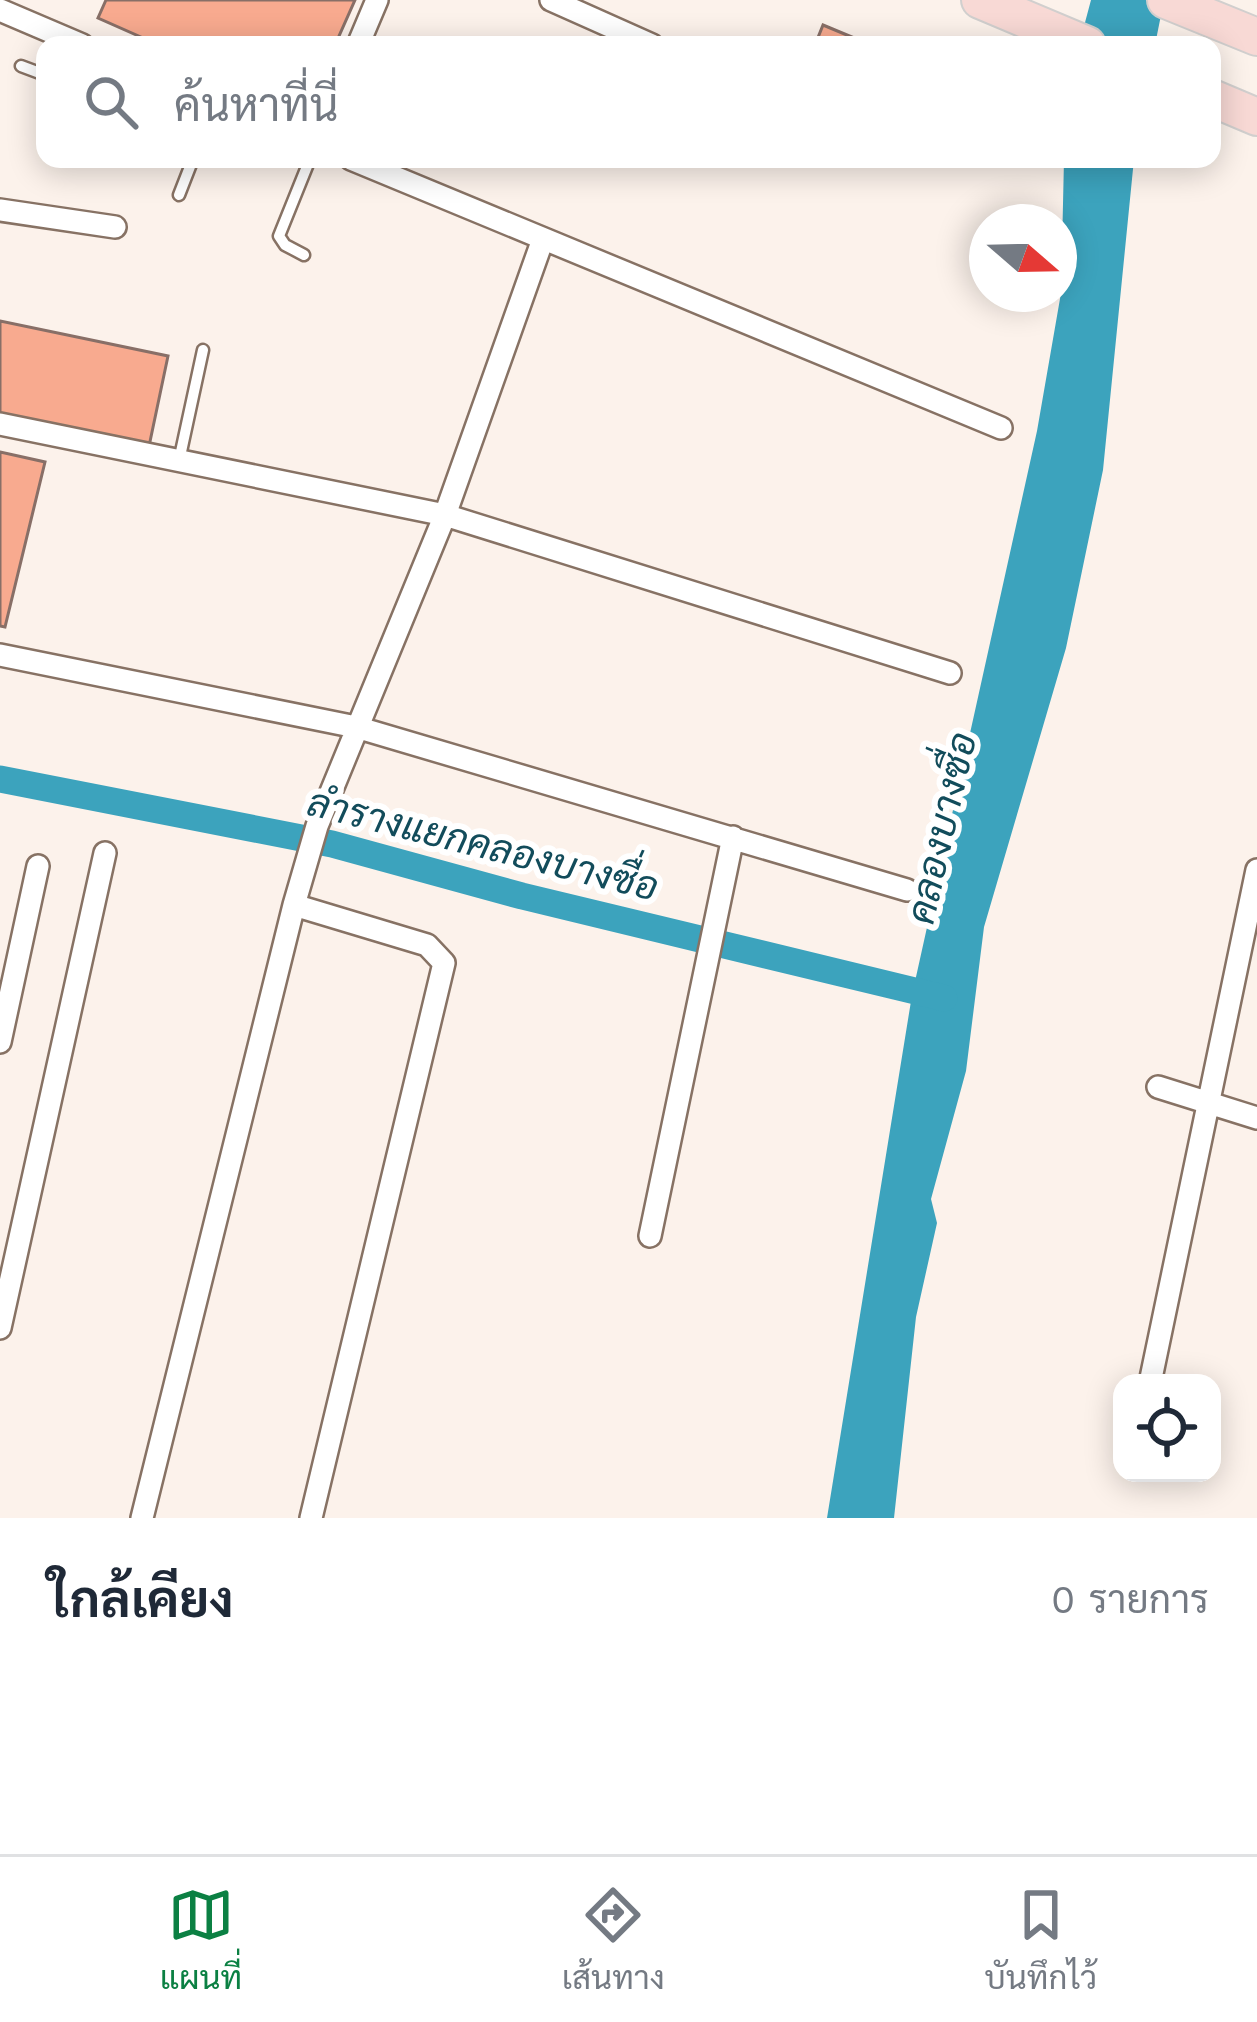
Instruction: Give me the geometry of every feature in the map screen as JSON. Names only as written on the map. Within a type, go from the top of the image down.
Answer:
[{"type":"main road","points":[[980,0],[1066,36]]},
{"type":"main road","points":[[1166,0],[1253,35]]},
{"type":"street","points":[[362,36],[377,0]]},
{"type":"street","points":[[551,0],[581,6],[636,36]]},
{"type":"street","points":[[0,10],[61,36]]},
{"type":"street","points":[[373,168],[1001,428]]},
{"type":"street","points":[[0,210],[115,227]]},
{"type":"street","points":[[142,1518],[316,826],[445,515],[543,239]]},
{"type":"street","points":[[0,424],[445,515],[950,673]]},
{"type":"street","points":[[0,655],[356,727],[907,890]]},
{"type":"street","points":[[650,1236],[733,837]]},
{"type":"street","points":[[0,1328],[105,853]]},
{"type":"street","points":[[0,1042],[38,866]]},
{"type":"street","points":[[1152,1374],[1257,870]]},
{"type":"street","points":[[294,905],[427,945],[444,964],[311,1518]]},
{"type":"street","points":[[1158,1087],[1257,1118]]},
{"type":"lane","points":[[21,66],[36,72]]},
{"type":"lane","points":[[179,195],[190,168]]},
{"type":"lane","points":[[304,255],[279,236],[306,168]]},
{"type":"lane","points":[[179,460],[203,350]]},
{"type":"water","points":[[1091,0],[1164,0],[1157,36],[1081,36]]},
{"type":"water","points":[[1064,168],[1133,168],[1103,470],[1066,648],[984,927],[966,1071],[931,1199],[937,1223],[916,1317],[894,1518],[827,1518],[912,995],[1037,431],[1058,312],[1077,312],[1077,204],[1063,204]]},
{"type":"building","points":[[106,0],[355,0],[339,36],[139,36],[98,18]]},
{"type":"building","points":[[823,25],[849,36],[819,36]]},
{"type":"building","points":[[0,321],[168,356],[148,451],[0,421]]},
{"type":"building","points":[[0,452],[45,462],[5,627],[0,626]]},
{"type":"waterway","name":"ลำรางแยกคลองบางซื่อ","points":[[0,779],[332,844],[522,896],[944,998]]},
{"type":"water label","name":"คลองบางซื่อ","points":[[941,828]]}]
